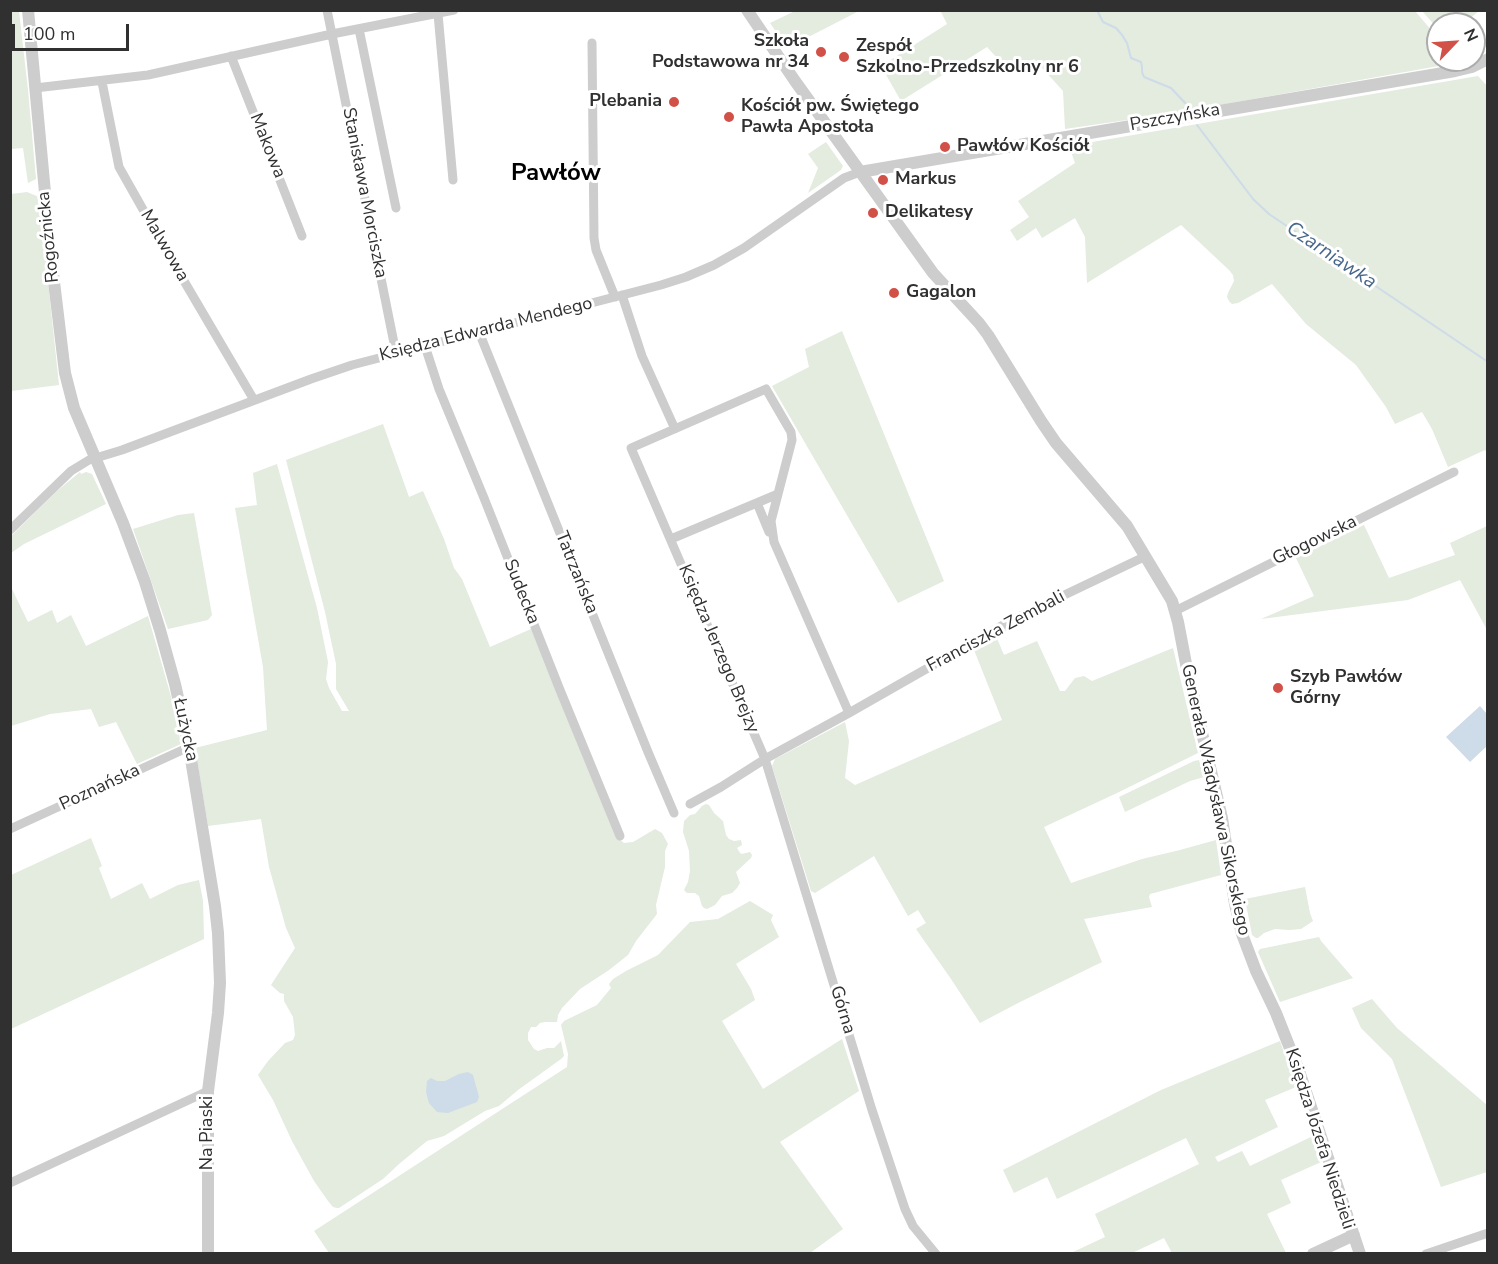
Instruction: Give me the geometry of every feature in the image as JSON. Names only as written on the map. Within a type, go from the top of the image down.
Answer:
[{"type":"street","name":"Rogoźnicka","points":[[28,10],[51,257],[65,373],[74,408],[95,459]]},
{"type":"street","name":"Stanisława Morciszka","points":[[327,10],[396,353]]},
{"type":"street","points":[[35,88],[148,75],[359,28],[454,10]]},
{"type":"street","name":"Generała Władysława Sikorskiego","points":[[747,10],[933,273],[988,335],[1056,443],[1118,514],[1168,594],[1175,610],[1222,818],[1239,924],[1250,956],[1286,1037]]},
{"type":"street","points":[[438,14],[453,180]]},
{"type":"street","points":[[359,28],[396,208]]},
{"type":"street","points":[[592,43],[596,250],[675,429]]},
{"type":"street","name":"Makowa","points":[[231,56],[302,236]]},
{"type":"street","name":"Pszczyńska","points":[[860,172],[1455,71],[1472,67],[1488,59]]},
{"type":"street","name":"Malwowa","points":[[102,82],[119,167],[254,400]]},
{"type":"street","name":"Księdza Edwarda Mendego","points":[[10,530],[72,471],[89,460],[122,450],[331,371],[618,296],[698,272],[752,243],[844,178],[860,172]]},
{"type":"street","name":"Tatrzańska","points":[[478,332],[674,813]]},
{"type":"street","name":"Sudecka","points":[[425,346],[438,389],[620,836]]},
{"type":"street","name":"Księdza Jerzego Brejzy","points":[[765,759],[631,448],[766,389],[791,432],[792,440],[778,494]]},
{"type":"street","name":"Łużycka","points":[[95,459],[123,523],[150,597],[175,684],[189,747],[218,933],[220,983],[218,1013]]},
{"type":"street","name":"Głogowska","points":[[1175,610],[1455,472]]},
{"type":"street","points":[[671,539],[778,494]]},
{"type":"street","points":[[774,542],[771,521],[778,494]]},
{"type":"street","points":[[757,503],[849,713]]},
{"type":"street","name":"Franciszka Zembali","points":[[690,804],[765,759],[1012,620],[1146,556]]},
{"type":"street","name":"Poznańska","points":[[10,829],[189,747]]},
{"type":"street","name":"Górna","points":[[765,759],[902,1201],[913,1226],[936,1254]]},
{"type":"street","name":"Na Piaski","points":[[208,1254],[208,1091],[218,1013]]},
{"type":"street","name":"Księdza Józefa Niedzieli","points":[[1286,1037],[1354,1235],[1312,1254]]},
{"type":"street","points":[[10,1183],[208,1091]]},
{"type":"street","points":[[1426,1254],[1488,1233]]},
{"type":"street","points":[[1354,1235],[1360,1254]]},
{"type":"shaded area","points":[[797,10],[859,11],[787,48],[770,23]]},
{"type":"shaded area","points":[[940,10],[1415,11],[1426,24],[1426,68],[1175,113],[1065,129],[1063,91],[1034,59],[1010,72],[987,47],[901,101],[881,66],[947,24]]},
{"type":"shaded area","points":[[10,11],[19,11],[28,90],[36,179],[28,183],[23,148],[11,149]]},
{"type":"shaded area","points":[[1422,11],[1479,11],[1426,12],[1426,16]]},
{"type":"shaded area","points":[[1478,76],[1488,87],[1487,453],[1485,450],[1448,467],[1422,412],[1395,424],[1386,407],[1356,365],[1306,324],[1272,284],[1232,304],[1227,297],[1234,281],[1233,275],[1181,225],[1087,283],[1085,237],[1075,218],[1042,238],[1036,228],[1017,241],[1010,230],[1029,217],[1018,201],[1075,163],[1069,146]]},
{"type":"shaded area","points":[[826,142],[843,166],[841,170],[808,193],[818,168],[808,154]]},
{"type":"shaded area","points":[[27,192],[39,197],[59,385],[11,391],[11,194]]},
{"type":"shaded area","points":[[842,331],[944,581],[898,603],[772,386],[809,367],[805,349]]},
{"type":"shaded area","points":[[383,424],[409,497],[423,491],[454,568],[462,579],[490,647],[531,629],[620,840],[624,843],[633,842],[655,829],[662,833],[668,844],[656,905],[657,914],[628,955],[580,989],[562,1008],[557,1022],[540,1023],[536,1027],[531,1027],[528,1033],[528,1040],[538,1051],[554,1048],[561,1041],[564,1056],[499,1106],[485,1111],[444,1136],[427,1141],[383,1179],[337,1208],[333,1207],[314,1181],[258,1075],[268,1061],[285,1043],[293,1040],[295,1035],[293,1017],[284,1001],[284,994],[271,985],[295,948],[286,928],[269,867],[261,819],[208,826],[195,748],[267,730],[263,667],[235,508],[257,505],[253,473],[277,464],[317,608],[328,662],[326,679],[342,711],[349,711],[336,689],[336,664],[325,612],[286,460]]},
{"type":"shaded area","points":[[80,472],[81,474],[86,472],[92,474],[106,504],[24,544],[11,553],[11,536]]},
{"type":"shaded area","points":[[194,513],[212,615],[208,620],[168,629],[133,529],[178,515]]},
{"type":"shaded area","points":[[1364,525],[1389,578],[1455,555],[1450,543],[1487,526],[1487,630],[1460,580],[1408,600],[1261,619],[1314,596],[1296,558]]},
{"type":"shaded area","points":[[11,587],[28,622],[52,610],[57,623],[71,615],[86,646],[148,616],[172,700],[181,744],[137,764],[116,722],[99,727],[91,709],[50,714],[11,726]]},
{"type":"shaded area","points":[[1027,617],[1028,620],[996,636],[1004,655],[1037,641],[1060,691],[1065,691],[1075,678],[1084,676],[1092,681],[1173,648],[1198,753],[1044,827],[1071,883],[1142,859],[1216,840],[1221,875],[1150,894],[1152,907],[1084,919],[1102,962],[980,1023],[916,929],[926,923],[918,910],[908,916],[874,856],[815,893],[811,891],[772,766],[775,759],[845,722],[849,741],[845,778],[855,785],[1002,720],[974,650],[962,656],[960,653]]},
{"type":"shaded area","points":[[1199,760],[1204,777],[1190,781],[1125,812],[1119,797]]},
{"type":"shaded area","points":[[706,804],[723,821],[729,839],[741,840],[742,845],[737,848],[740,853],[750,852],[752,855],[736,872],[740,883],[737,888],[732,893],[722,896],[715,905],[707,909],[702,906],[699,896],[684,890],[690,871],[689,851],[683,832],[684,821]]},
{"type":"shaded area","points":[[91,838],[111,899],[142,883],[150,899],[178,885],[199,880],[203,901],[204,939],[11,1029],[11,875]]},
{"type":"shaded area","points":[[1305,887],[1313,921],[1301,929],[1275,929],[1258,938],[1252,935],[1245,899]]},
{"type":"shaded area","points":[[750,901],[773,915],[771,920],[779,937],[736,964],[755,1000],[722,1021],[763,1089],[842,1039],[859,1091],[780,1142],[843,1229],[810,1253],[329,1253],[314,1231],[567,1067],[568,1054],[561,1025],[564,1021],[597,1005],[611,988],[609,984],[613,979],[658,955],[690,922],[718,919]]},
{"type":"shaded area","points":[[1319,937],[1353,978],[1280,1002],[1258,952],[1260,949]]},
{"type":"shaded area","points":[[1372,999],[1397,1028],[1487,1105],[1487,1172],[1441,1187],[1392,1059],[1361,1028],[1352,1008]]},
{"type":"shaded area","points":[[1280,1041],[1296,1087],[1265,1100],[1278,1127],[1215,1157],[1218,1162],[1242,1151],[1250,1166],[1313,1136],[1321,1162],[1281,1180],[1291,1203],[1267,1214],[1286,1253],[1172,1253],[1164,1238],[1132,1253],[1071,1253],[1105,1237],[1095,1214],[1199,1164],[1186,1138],[1057,1199],[1047,1177],[1014,1193],[1003,1170],[1161,1090]]},
{"type":"water","points":[[1480,706],[1487,714],[1487,746],[1470,762],[1446,737]]},
{"type":"water","points":[[468,1072],[473,1075],[479,1097],[477,1102],[448,1113],[437,1112],[429,1103],[426,1092],[427,1081],[431,1078],[445,1081]]},
{"type":"waterway","name":"Czarniawka","points":[[1097,10],[1103,22],[1116,28],[1122,35],[1131,58],[1141,62],[1144,77],[1171,88],[1187,105]]},
{"type":"waterway","name":"Czarniawka","points":[[1197,125],[1253,199],[1269,214],[1488,362]]},
{"type":"place","name":"Szkoła Podstawowa nr 34","points":[[821,52]]},
{"type":"place","name":"Zespół Szkolno-Przedszkolny nr 6","points":[[844,57]]},
{"type":"place","name":"Plebania","points":[[674,102]]},
{"type":"place","name":"Kościół pw. Świętego Pawła Apostoła","points":[[729,117]]},
{"type":"place","name":"Pawłów Kościół","points":[[945,147]]},
{"type":"place","name":"Markus","points":[[883,180]]},
{"type":"place","name":"Delikatesy","points":[[873,213]]},
{"type":"place","name":"Gagalon","points":[[894,293]]},
{"type":"place","name":"Szyb Pawłów Górny","points":[[1278,688]]},
{"type":"district","name":"Pawłów","points":[[556,174]]}]
